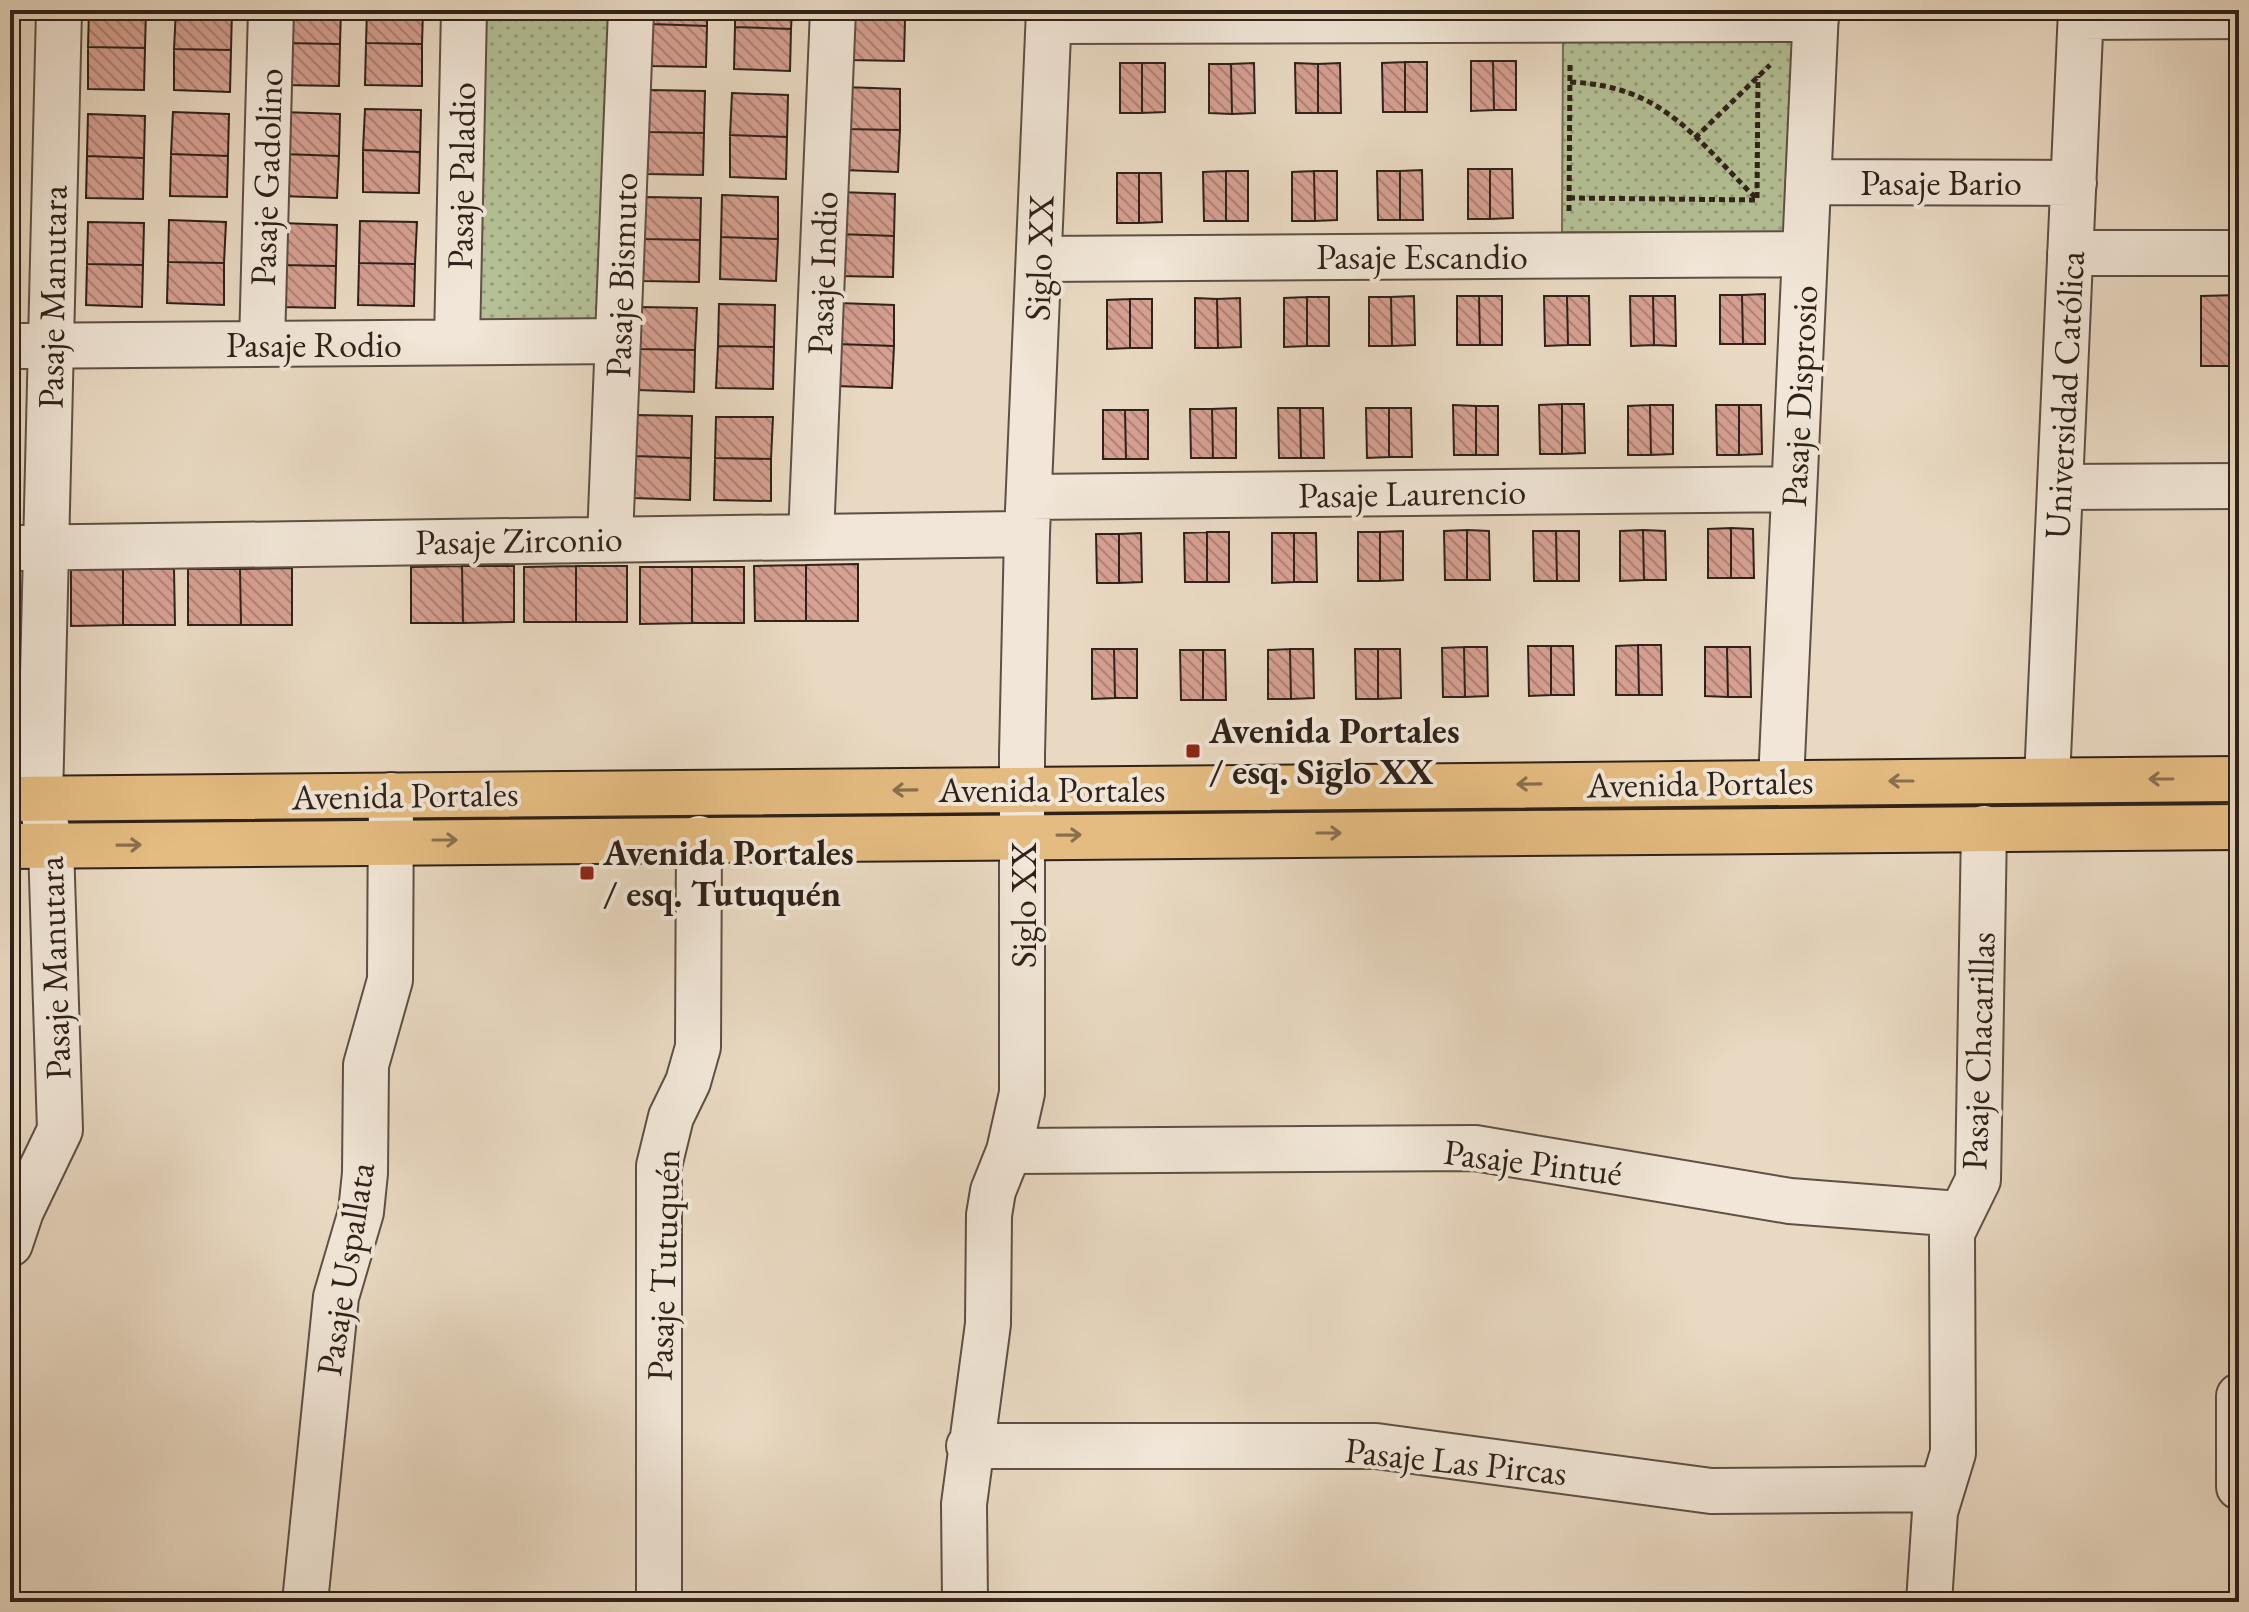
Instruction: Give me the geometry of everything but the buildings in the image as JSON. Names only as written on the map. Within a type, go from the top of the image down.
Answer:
[{"type":"main road","name":"Avenida Portales","points":[[25,799],[2239,779]]},
{"type":"main road","name":"Avenida Portales","points":[[30,846],[2239,827]]},
{"type":"street","name":"Pasaje Manutara","points":[[14,1217],[60,1130],[25,799],[30,346],[59,10]]},
{"type":"street","name":"Pasaje Gadolino","points":[[262,344],[271,10]]},
{"type":"street","name":"Pasaje Paladio","points":[[457,342],[464,10]]},
{"type":"street","name":"Pasaje Bismuto","points":[[610,539],[631,10]]},
{"type":"street","name":"Pasaje Indio","points":[[811,536],[833,10]]},
{"type":"street","points":[[1049,16],[1571,20],[1816,14]]},
{"type":"street","name":"Pasaje Disprosio","points":[[1781,782],[1816,14]]},
{"type":"street","points":[[2081,14],[2239,16]]},
{"type":"street","name":"Universidad Católica","points":[[2047,780],[2081,14]]},
{"type":"street","name":"Siglo XX","points":[[965,1602],[964,1504],[969,1446],[981,1387],[988,1324],[989,1215],[993,1191],[1009,1151],[1022,1093],[1022,790],[1028,515],[1049,16]]},
{"type":"street","name":"Pasaje Bario","points":[[1808,182],[2074,183]]},
{"type":"street","points":[[2070,253],[2239,253]]},
{"type":"street","name":"Pasaje Escandio","points":[[1039,259],[1805,254]]},
{"type":"street","name":"Pasaje Rodio","points":[[30,346],[618,341]]},
{"type":"street","points":[[2060,487],[2239,486]]},
{"type":"street","name":"Pasaje Laurencio","points":[[1028,515],[1794,489]]},
{"type":"street","name":"Pasaje Zirconio","points":[[28,548],[811,536],[1028,515]]},
{"type":"street","name":"Pasaje Uspallata","points":[[305,1602],[336,1297],[362,1199],[366,1065],[390,980],[391,795]]},
{"type":"street","name":"Pasaje Chacarillas","points":[[1929,1602],[1931,1541],[1941,1489],[1953,1453],[1952,1233],[1978,1180],[1984,828]]},
{"type":"street","name":"Pasaje Tutuquén","points":[[659,1602],[659,1166],[671,1117],[688,1082],[698,1047],[699,838]]},
{"type":"street","name":"Pasaje Pintué","points":[[1009,1151],[1475,1148],[1790,1201],[1959,1214]]},
{"type":"street","points":[[2239,1396],[2239,1487]]},
{"type":"street","name":"Pasaje Las Pircas","points":[[969,1446],[1376,1446],[1711,1491],[1941,1489]]},
{"type":"path","points":[[1695,138],[1816,14]]},
{"type":"path","points":[[1568,256],[1571,20]]},
{"type":"path","points":[[1757,200],[1758,76]]},
{"type":"path","points":[[1570,82],[1608,85],[1640,95],[1663,108],[1757,200],[1805,254]]},
{"type":"path","points":[[1569,198],[1757,200]]},
{"type":"green space","points":[[479,10],[608,10],[604,324],[474,322]]},
{"type":"green space","points":[[1563,40],[1796,42],[1794,234],[1562,232]]},
{"type":"place","name":"Avenida Portales / esq. Siglo XX","points":[[1193,751]]},
{"type":"place","name":"Avenida Portales / esq. Tutuquén","points":[[587,873]]}]
